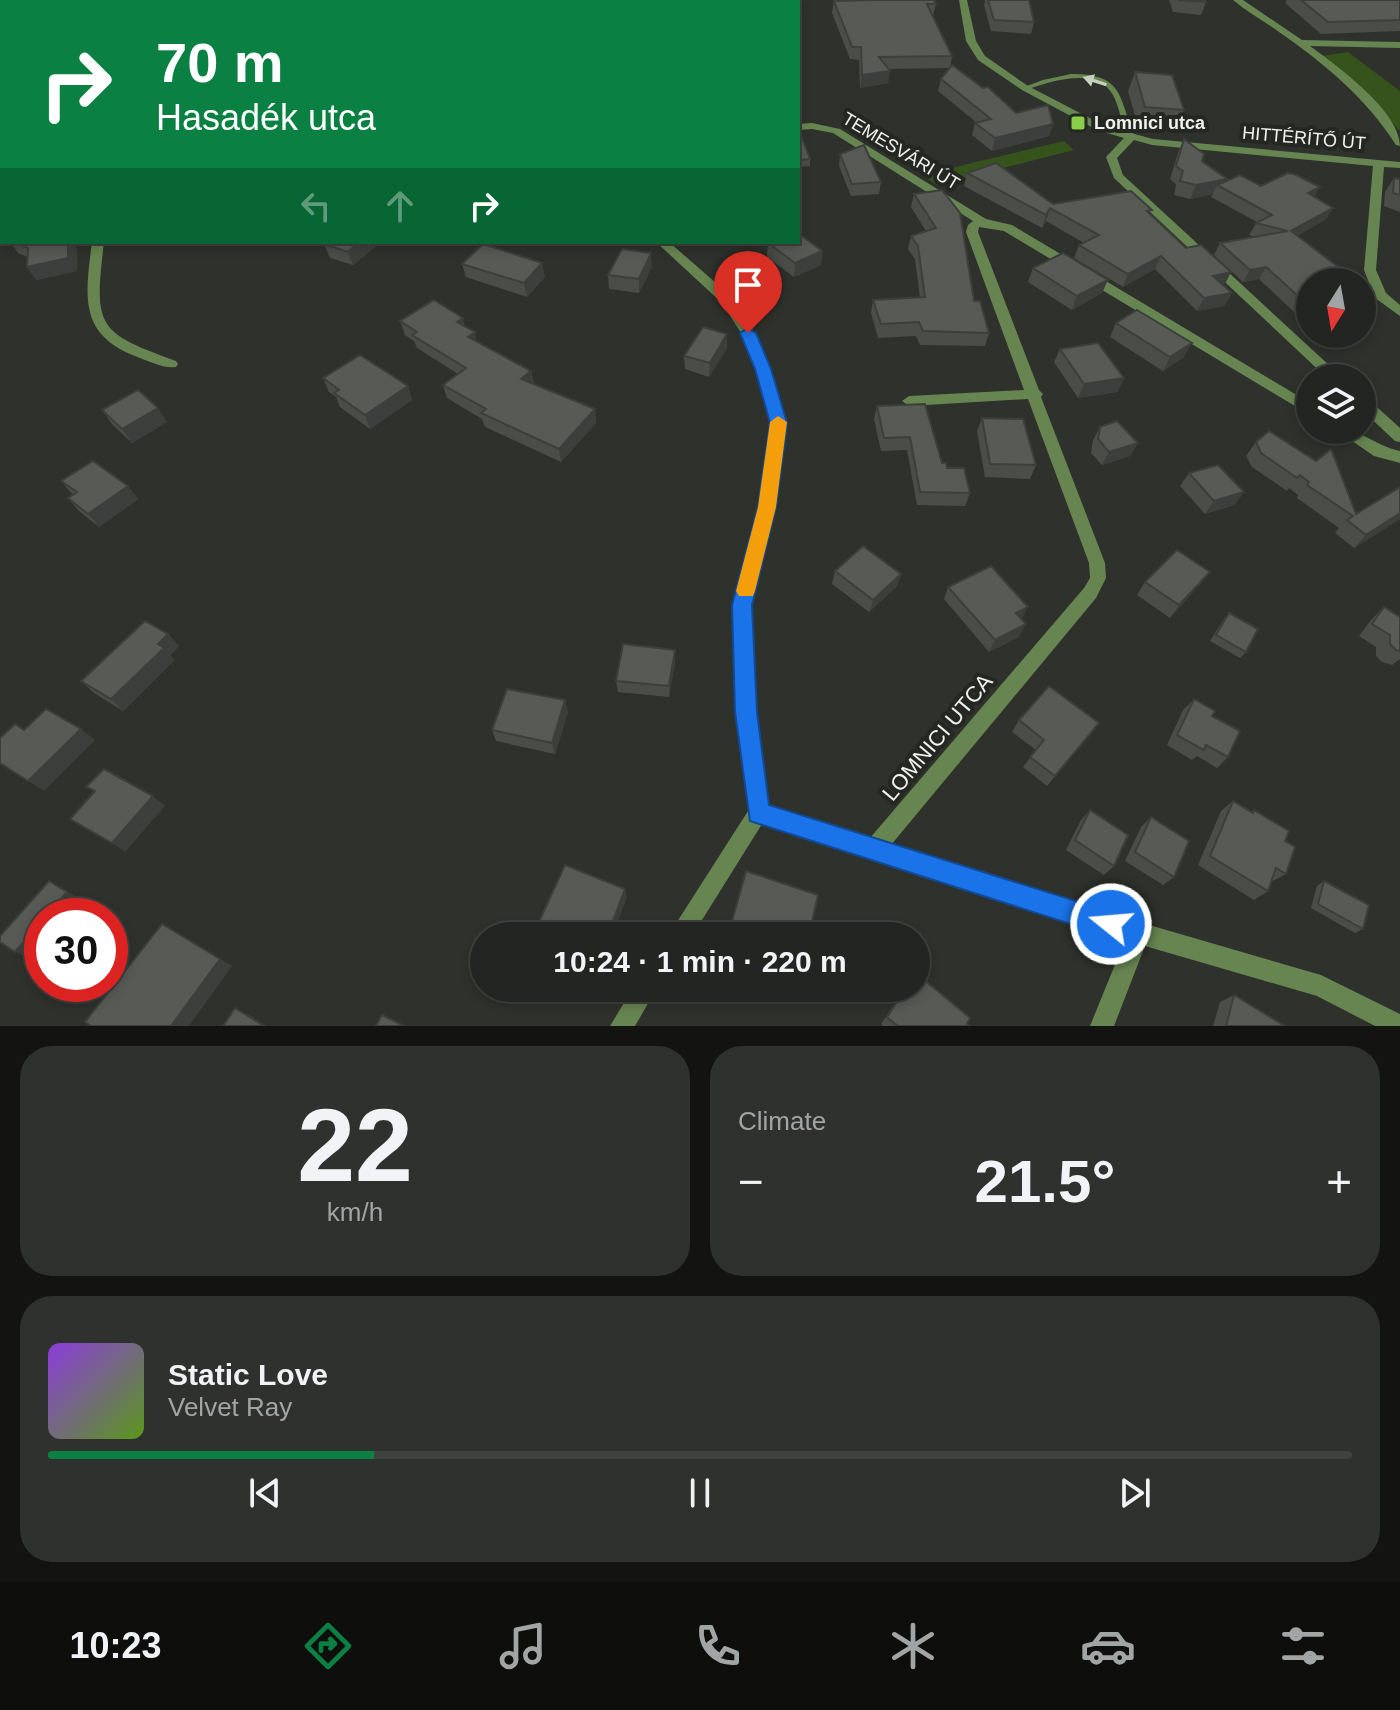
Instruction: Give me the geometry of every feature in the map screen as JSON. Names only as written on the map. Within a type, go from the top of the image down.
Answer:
[{"type":"street","name":"HITTÉRÍTŐ ÚT","points":[[963,0],[973,48],[981,58],[1025,88],[1101,128],[1152,142],[1400,165]]},
{"type":"street","points":[[1237,0],[1301,43],[1371,105],[1400,143]]},
{"type":"street","points":[[1301,43],[1400,45]]},
{"type":"street","name":"TEMESVÁRI ÚT","points":[[800,127],[836,131],[982,222]]},
{"type":"street","points":[[1131,137],[1111,157],[1118,176],[1321,364]]},
{"type":"street","points":[[1379,162],[1370,270],[1380,295],[1400,312]]},
{"type":"street","points":[[982,222],[1008,228],[1296,402]]},
{"type":"street","name":"LOMNICI UTCA","points":[[874,849],[1090,593],[1098,578],[1097,563],[1036,394],[972,232],[974,225],[982,222]]},
{"type":"street","points":[[98,244],[93,289],[101,329],[113,341],[171,364]]},
{"type":"street","points":[[664,244],[727,300],[748,333],[763,369],[778,423],[767,507],[742,605],[746,712],[758,813],[688,922]]},
{"type":"street","points":[[909,401],[1036,394]]},
{"type":"street","points":[[1376,415],[1400,437]]},
{"type":"street","points":[[1366,444],[1379,452],[1400,457]]},
{"type":"street","points":[[758,813],[1139,933],[1321,986],[1399,1026]]},
{"type":"street","points":[[1102,1026],[1139,933]]},
{"type":"street","points":[[622,1026],[637,1002]]},
{"type":"lane","points":[[1025,88],[1046,79],[1070,76],[1104,83],[1114,90],[1131,137]]},
{"type":"green space","points":[[1348,52],[1400,91],[1400,131],[1363,91],[1321,56]]},
{"type":"green space","points":[[1064,141],[1074,150],[937,185],[922,175]]},
{"type":"building","points":[[934,0],[936,4],[927,4],[952,56],[879,57],[890,71],[862,75],[861,47],[852,47],[834,1]]},
{"type":"building","points":[[988,0],[1029,0],[1034,22],[994,20]]},
{"type":"building","points":[[1301,0],[1400,0],[1400,20],[1328,22]]},
{"type":"building","points":[[952,65],[983,88],[988,87],[1016,113],[1048,105],[1053,124],[995,138],[975,123],[991,119],[941,79]]},
{"type":"building","points":[[1135,72],[1172,75],[1184,110],[1145,107]]},
{"type":"building","points":[[800,135],[801,135],[810,159],[800,160]]},
{"type":"building","points":[[1184,139],[1204,154],[1202,161],[1227,179],[1196,185],[1180,181],[1183,171],[1176,166]]},
{"type":"building","points":[[864,145],[881,182],[852,184],[840,154]]},
{"type":"building","points":[[996,163],[1053,204],[1131,191],[1186,248],[1201,245],[1231,272],[1213,276],[1232,293],[1204,298],[1161,256],[1128,274],[1079,245],[1099,235],[1050,208],[1046,215],[967,173]]},
{"type":"building","points":[[1288,173],[1294,174],[1320,187],[1308,193],[1333,208],[1291,231],[1340,268],[1296,268],[1296,294],[1266,267],[1250,270],[1220,243],[1288,231],[1256,223],[1272,215],[1217,185],[1240,175],[1261,186]]},
{"type":"building","points":[[1394,178],[1400,179],[1400,195],[1393,193]]},
{"type":"building","points":[[942,190],[960,213],[974,301],[980,301],[989,333],[923,331],[919,322],[881,324],[873,300],[925,297],[918,246],[911,236],[936,228],[914,194]]},
{"type":"building","points":[[800,234],[822,251],[795,263],[769,244],[800,244]]},
{"type":"building","points":[[19,244],[68,244],[68,258],[27,267],[28,248]]},
{"type":"building","points":[[324,244],[357,244],[348,252]]},
{"type":"building","points":[[483,244],[542,263],[524,283],[462,264]]},
{"type":"building","points":[[622,249],[651,253],[639,279],[608,275]]},
{"type":"building","points":[[1063,253],[1108,280],[1077,296],[1033,268]]},
{"type":"building","points":[[434,300],[463,318],[457,322],[475,332],[468,337],[531,371],[521,379],[595,409],[559,449],[481,413],[486,409],[443,385],[466,368],[412,335],[417,332],[400,321]]},
{"type":"building","points":[[1137,310],[1192,343],[1170,357],[1116,323]]},
{"type":"building","points":[[703,327],[727,334],[710,363],[684,356]]},
{"type":"building","points":[[1098,343],[1124,378],[1084,384],[1060,349]]},
{"type":"building","points":[[360,355],[408,386],[365,415],[334,393],[339,390],[323,378]]},
{"type":"building","points":[[138,390],[158,408],[122,429],[102,410]]},
{"type":"building","points":[[925,404],[942,463],[946,463],[947,468],[964,468],[970,493],[920,492],[910,437],[884,438],[877,406]]},
{"type":"building","points":[[982,418],[1023,419],[1036,465],[990,464]]},
{"type":"building","points":[[1117,421],[1138,443],[1109,452],[1098,439],[1100,427]]},
{"type":"building","points":[[1269,431],[1316,461],[1331,449],[1356,514],[1400,487],[1400,513],[1366,535],[1347,520],[1353,516],[1307,485],[1309,482],[1300,475],[1297,478],[1261,453],[1256,442]]},
{"type":"building","points":[[93,461],[128,486],[88,514],[68,498],[77,492],[61,481]]},
{"type":"building","points":[[1218,465],[1244,492],[1214,501],[1189,473]]},
{"type":"building","points":[[863,546],[901,574],[873,600],[835,571]]},
{"type":"building","points":[[1177,550],[1210,572],[1179,605],[1145,582]]},
{"type":"building","points":[[991,566],[1028,607],[1016,613],[1026,624],[995,640],[948,587]]},
{"type":"building","points":[[1384,607],[1400,617],[1400,651],[1390,644],[1390,635],[1372,624]]},
{"type":"building","points":[[1229,613],[1258,629],[1246,652],[1216,635]]},
{"type":"building","points":[[145,621],[168,634],[158,644],[164,648],[111,699],[81,681]]},
{"type":"building","points":[[623,644],[675,650],[669,686],[616,681]]},
{"type":"building","points":[[1049,686],[1099,723],[1055,776],[1030,757],[1044,740],[1019,720]]},
{"type":"building","points":[[507,689],[565,700],[552,743],[492,730]]},
{"type":"building","points":[[1194,699],[1215,711],[1212,716],[1240,731],[1228,757],[1206,745],[1204,750],[1177,735]]},
{"type":"building","points":[[46,709],[81,729],[28,781],[0,763],[0,738],[15,724],[24,730]]},
{"type":"building","points":[[104,769],[153,796],[112,843],[70,819],[95,791],[86,787]]},
{"type":"building","points":[[1233,801],[1289,831],[1285,841],[1295,847],[1286,874],[1276,868],[1268,891],[1210,856]]},
{"type":"building","points":[[1090,810],[1128,835],[1114,866],[1075,840]]},
{"type":"building","points":[[1151,817],[1189,841],[1174,877],[1135,852]]},
{"type":"building","points":[[565,865],[625,889],[613,921],[616,922],[539,922]]},
{"type":"building","points":[[746,871],[818,895],[812,922],[732,922]]},
{"type":"building","points":[[49,881],[67,892],[62,898],[34,898]]},
{"type":"building","points":[[1324,881],[1369,905],[1363,929],[1318,904]]},
{"type":"building","points":[[24,909],[24,942],[15,952],[0,942],[0,936]]},
{"type":"building","points":[[162,924],[220,959],[171,1026],[91,1026],[85,1022],[101,1002],[128,1002],[128,967]]},
{"type":"building","points":[[930,985],[970,1018],[967,1024],[970,1026],[898,1026],[887,1017],[897,1002],[930,1002]]},
{"type":"building","points":[[1234,995],[1285,1026],[1226,1026]]},
{"type":"building","points":[[235,1008],[264,1026],[223,1026]]},
{"type":"building","points":[[382,1015],[404,1026],[376,1026]]},
{"type":"slow traffic","points":[[746,591],[767,507],[778,422]]},
{"type":"place","name":"Lomnici utca","points":[[1078,123]]},
{"type":"route","points":[[748,333],[763,369],[778,423],[767,507],[742,605],[746,712],[758,813],[1111,924]]}]
